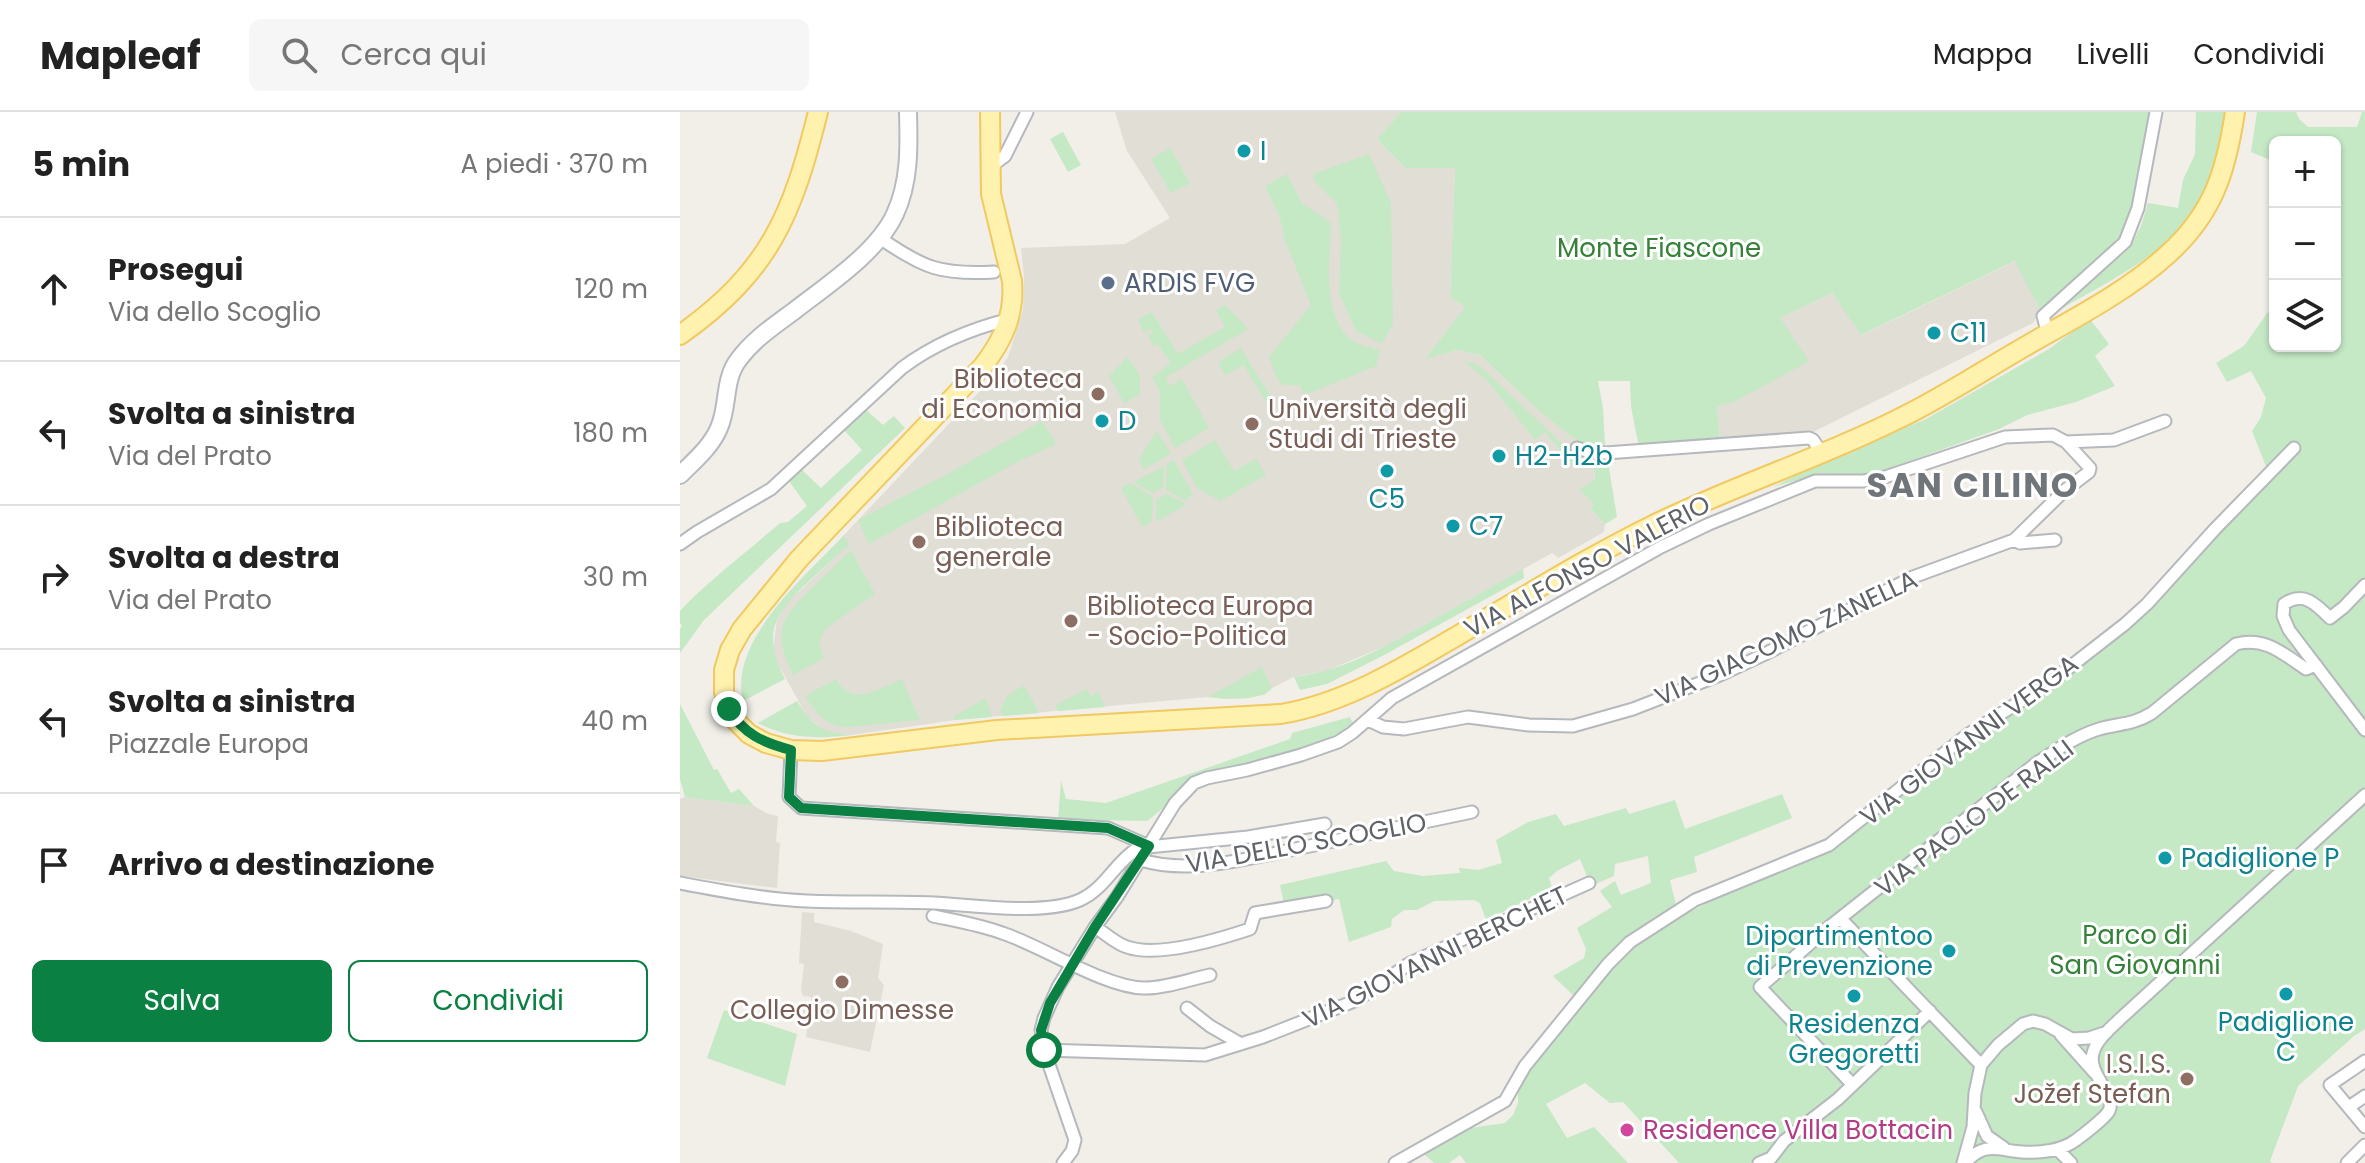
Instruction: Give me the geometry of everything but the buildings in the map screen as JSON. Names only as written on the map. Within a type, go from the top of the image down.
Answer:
[{"type":"main road","points":[[680,335],[715,309],[740,284],[776,236],[798,186],[818,112]]},
{"type":"main road","points":[[680,475],[707,449],[720,427],[729,377],[737,360],[757,339],[857,260],[880,238],[894,218],[904,186],[908,112]]},
{"type":"main road","points":[[791,750],[757,739],[735,720],[724,692],[726,660],[742,629],[799,559],[983,366],[998,346],[1010,319],[1013,293],[991,194],[990,112]]},
{"type":"main road","points":[[990,167],[999,112]]},
{"type":"main road","name":"VIA ALFONSO VALERIO","points":[[791,750],[837,750],[997,730],[1281,714],[1330,702],[1403,667],[1650,526],[1913,412],[2136,280],[2200,221],[2220,182],[2235,112]]},
{"type":"street","points":[[990,167],[1005,156],[1027,112]]},
{"type":"street","points":[[2048,334],[2043,316],[2125,242],[2138,208],[2156,112]]},
{"type":"street","points":[[880,238],[911,260],[930,268],[994,272]]},
{"type":"street","points":[[680,544],[771,489],[920,354],[982,326],[1010,319]]},
{"type":"street","name":"VIA DELLO SCOGLIO","points":[[1063,1163],[1072,1151],[1075,1140],[1044,1050],[1041,1030],[1044,1018],[1095,927],[1175,803],[1194,783],[1322,748],[1352,733],[1392,698],[1661,547],[1815,481],[1882,478],[2005,437],[2053,435],[2066,442],[2114,440],[2165,421]]},
{"type":"street","points":[[1577,448],[1606,453],[1809,438],[1822,453]]},
{"type":"street","name":"VIA GIACOMO ZANELLA","points":[[1368,720],[1383,727],[1404,729],[1468,717],[1529,725],[1573,726],[1606,718],[1720,675],[1913,577],[2014,540],[2064,491],[2089,472],[2084,459],[2066,442]]},
{"type":"street","name":"VIA GIOVANNI VERGA","points":[[1395,1163],[1505,1101],[1525,1066],[1608,964],[1630,942],[1695,900],[1829,845],[1967,735],[2048,684],[2125,624],[2294,448]]},
{"type":"street","points":[[1699,504],[1709,524]]},
{"type":"street","points":[[1650,526],[1661,547]]},
{"type":"street","name":"VIA GIACOMO ZANELLA","points":[[2014,540],[2020,543],[2055,540]]},
{"type":"street","points":[[2365,585],[2330,618],[2305,598],[2294,597],[2284,604],[2283,616],[2289,630],[2365,730]]},
{"type":"street","name":"VIA PAOLO DE RALLI","points":[[1852,1084],[1760,987],[1829,927],[2038,762],[2097,729],[2131,723],[2152,713],[2236,644],[2252,641],[2269,645],[2306,669],[2316,665]]},
{"type":"street","points":[[791,750],[789,797],[801,808],[1108,828],[1149,846]]},
{"type":"street","points":[[2095,1073],[2092,1056],[2108,1031],[2365,795]]},
{"type":"street","name":"VIA DELLO SCOGLIO","points":[[1141,860],[1173,867],[1232,860],[1472,812]]},
{"type":"street","name":"VIA DELLO SCOGLIO","points":[[1149,846],[1248,837],[1325,824]]},
{"type":"street","points":[[680,883],[779,899],[1037,909],[1078,901],[1094,892],[1128,855],[1138,848],[1149,846]]},
{"type":"street","name":"VIA GIOVANNI BERCHET","points":[[1044,1050],[1205,1055],[1241,1044],[1357,1000],[1410,963],[1589,883]]},
{"type":"street","points":[[1095,927],[1126,947],[1147,950],[1174,948],[1221,939],[1250,929],[1255,913],[1326,901]]},
{"type":"street","points":[[933,916],[1005,934],[1100,976],[1145,988],[1210,975]]},
{"type":"street","points":[[1841,919],[1981,1065]]},
{"type":"street","points":[[1187,1008],[1241,1044]]},
{"type":"street","points":[[1759,1163],[1771,1158],[1784,1141],[1838,1099],[1930,1011]]},
{"type":"street","points":[[1964,1163],[1973,1127],[1981,1065],[1998,1045],[2023,1024],[2033,1021],[2072,1039],[2089,1038],[2108,1031]]},
{"type":"street","points":[[1964,1163],[1985,1149],[2004,1148],[2023,1152],[2057,1149],[2074,1142],[2109,1111],[2111,1100],[2095,1073],[2057,1031]]},
{"type":"street","points":[[2365,1061],[2330,1085],[2365,1127]]},
{"type":"street","points":[[2349,1107],[2365,1096]]},
{"type":"street","points":[[1975,1108],[1987,1136],[2004,1148]]},
{"type":"street","points":[[2347,1163],[2365,1145]]},
{"type":"street","points":[[2057,1149],[2071,1163]]},
{"type":"shaded area","name":"Università degli Studi di Trieste","points":[[1115,112],[1401,112],[1377,139],[1405,168],[1455,168],[1450,297],[1465,307],[1426,358],[1457,350],[1480,355],[1540,412],[1580,443],[1626,449],[1720,441],[1717,406],[1780,318],[1832,293],[1862,335],[2016,261],[2040,310],[2033,323],[1815,431],[1805,443],[1607,457],[1608,462],[1595,464],[1594,504],[1590,509],[1605,524],[1604,532],[1558,558],[1552,553],[1390,644],[1326,671],[1294,677],[1264,695],[1228,699],[1208,697],[955,720],[852,735],[823,730],[806,715],[777,662],[773,648],[777,620],[785,605],[848,545],[844,535],[996,374],[1008,357],[1023,310],[1021,248],[1125,244],[1170,218],[1127,151]]},
{"type":"shaded area","points":[[685,797],[754,806],[778,816],[777,888],[680,876],[680,799]]},
{"type":"shaded area","name":"Collegio Dimesse","points":[[802,912],[814,913],[814,922],[851,931],[883,944],[878,978],[884,985],[870,1052],[806,1037],[807,1028],[802,1022],[804,1004],[811,1003],[811,997],[803,996],[801,990],[804,964],[799,963]]},
{"type":"green space","name":"Monte Fiascone","points":[[1401,112],[2150,112],[2137,192],[2123,234],[2096,263],[2040,310],[2015,261],[1861,335],[1832,293],[1780,318],[1809,361],[1734,402],[1717,406],[1720,441],[1639,448],[1630,381],[1598,381],[1605,446],[1580,443],[1540,412],[1480,355],[1457,350],[1425,359],[1465,307],[1450,297],[1455,168],[1405,168],[1377,139]]},
{"type":"green space","points":[[2196,112],[2226,112],[2217,167],[2207,193],[2192,216],[2152,254],[2056,312],[2130,248],[2148,203],[2178,208],[2183,180],[2195,154]]},
{"type":"green space","name":"Parco di San Giovanni","points":[[2257,112],[2296,112],[2308,127],[2357,127],[2362,112],[2365,112],[2365,1029],[2298,1086],[2270,1161],[2272,1163],[1679,1163],[1623,1102],[1610,1103],[1585,1083],[1546,1104],[1567,1138],[1594,1127],[1628,1163],[1466,1163],[1460,1155],[1449,1163],[1434,1163],[1424,1154],[1464,1129],[1505,1123],[1513,1115],[1518,1103],[1518,1089],[1541,1055],[1610,968],[1634,946],[1681,916],[1827,850],[2170,587],[2300,448],[2293,442],[2267,469],[2252,431],[2261,417],[2266,398],[2251,371],[2227,382],[2216,363],[2244,346],[2269,311],[2269,352],[2341,352],[2341,136],[2269,136],[2269,160],[2251,152]]},
{"type":"green space","points":[[1063,132],[1081,165],[1068,172],[1050,139]]},
{"type":"green space","points":[[1170,148],[1190,183],[1171,193],[1151,159]]},
{"type":"green space","points":[[1369,154],[1391,203],[1393,323],[1382,344],[1356,331],[1339,294],[1341,240],[1337,204],[1315,182],[1313,174]]},
{"type":"green space","points":[[1287,174],[1302,203],[1331,223],[1329,284],[1341,328],[1353,341],[1380,350],[1376,366],[1310,393],[1304,393],[1299,385],[1283,385],[1276,377],[1269,357],[1311,305],[1284,238],[1280,218],[1265,186]]},
{"type":"green space","points":[[1225,305],[1248,329],[1166,377],[1170,386],[1182,379],[1209,428],[1175,448],[1160,420],[1160,392],[1152,377],[1171,363],[1157,344],[1153,346],[1148,335],[1153,332],[1152,329],[1143,332],[1138,319],[1152,312],[1178,354],[1225,327],[1216,310]]},
{"type":"green space","points":[[2090,319],[2109,344],[2095,356],[2115,386],[2076,402],[2027,415],[1999,429],[1879,472],[1816,475],[1773,487],[1926,419],[2049,349]]},
{"type":"green space","points":[[1241,348],[1272,399],[1266,402],[1244,365],[1225,375],[1218,362]]},
{"type":"green space","points":[[1127,357],[1140,375],[1140,395],[1124,403],[1109,376]]},
{"type":"green space","points":[[1462,360],[1480,366],[1570,451],[1590,458],[1573,465],[1545,432],[1535,440],[1486,379]]},
{"type":"green space","points":[[865,409],[883,425],[894,416],[905,428],[704,620],[680,653],[680,611],[780,523],[788,522],[807,506],[789,481],[802,470],[821,488],[862,450],[844,430]]},
{"type":"green space","points":[[1042,421],[1056,444],[1019,461],[869,544],[858,520]]},
{"type":"green space","points":[[1157,431],[1171,454],[1144,469],[1139,459]]},
{"type":"green space","points":[[1215,440],[1234,471],[1256,459],[1266,475],[1220,501],[1197,488],[1182,460]]},
{"type":"green space","points":[[1174,460],[1193,494],[1185,501],[1166,490],[1167,464]]},
{"type":"green space","points":[[1608,462],[1617,517],[1605,524],[1590,509],[1594,504],[1579,489],[1595,480],[1594,464]]},
{"type":"green space","points":[[1164,466],[1163,488],[1152,493],[1134,482]]},
{"type":"green space","points":[[1131,483],[1153,497],[1152,521],[1142,527],[1121,488]]},
{"type":"green space","points":[[1166,494],[1187,504],[1156,522],[1156,500]]},
{"type":"green space","points":[[844,535],[849,545],[794,596],[774,627],[774,650],[785,679],[743,701],[741,678],[758,632],[791,589]]},
{"type":"green space","points":[[851,550],[875,594],[826,628],[819,642],[824,658],[793,675],[783,649],[782,629],[786,620],[799,601]]},
{"type":"green space","points":[[1523,569],[1524,578],[1386,654],[1327,684],[1300,690],[1294,677],[1330,669],[1365,656]]},
{"type":"green space","points":[[1262,667],[1272,688],[1260,696],[1208,697]]},
{"type":"green space","points":[[836,679],[850,693],[866,694],[902,679],[920,720],[850,727],[835,725],[818,714],[805,696]]},
{"type":"green space","points":[[1024,685],[1039,713],[1003,716],[1000,710],[1007,696]]},
{"type":"green space","points":[[1087,689],[1091,696],[1098,692],[1105,707],[1059,711],[1055,705]]},
{"type":"green space","points":[[986,698],[992,717],[955,720],[953,717]]},
{"type":"green space","points":[[797,701],[819,727],[852,735],[804,736],[781,732],[758,723]]},
{"type":"green space","points":[[680,704],[714,770],[717,769],[731,793],[739,789],[754,806],[685,797],[680,779]]},
{"type":"green space","points":[[1350,717],[1354,725],[1318,744],[1253,763],[1210,771],[1186,781],[1166,806],[1147,821],[1058,819],[1061,781],[1066,799],[1106,803],[1290,739],[1292,733]]},
{"type":"green space","points":[[1782,794],[1792,818],[1694,857],[1697,872],[1670,880],[1676,905],[1624,940],[1574,996],[1553,976],[1584,958],[1586,949],[1577,928],[1612,907],[1600,891],[1615,881],[1621,895],[1651,883],[1648,856],[1615,864],[1614,876],[1591,886],[1580,859],[1549,878],[1552,888],[1486,920],[1480,903],[1474,900],[1434,901],[1417,910],[1404,910],[1392,919],[1391,927],[1349,942],[1339,899],[1285,908],[1280,885],[1386,861],[1394,871],[1423,876],[1460,873],[1459,868],[1478,870],[1502,863],[1496,840],[1528,822],[1556,814],[1564,826],[1626,808],[1629,814],[1675,800],[1685,829]]},
{"type":"green space","points":[[724,1010],[797,1034],[785,1086],[707,1058]]},
{"type":"place","name":"I","points":[[1244,151]]},
{"type":"place","name":"ARDIS FVG","points":[[1108,283]]},
{"type":"place","name":"C11","points":[[1934,333]]},
{"type":"place","name":"Biblioteca di Economia","points":[[1098,394]]},
{"type":"place","name":"D","points":[[1102,421]]},
{"type":"place","name":"Università degli Studi di Trieste","points":[[1252,424]]},
{"type":"place","name":"H2-H2b","points":[[1499,456]]},
{"type":"place","name":"C5","points":[[1387,471]]},
{"type":"place","name":"C7","points":[[1453,526]]},
{"type":"place","name":"Biblioteca generale","points":[[919,542]]},
{"type":"place","name":"Biblioteca Europa - Socio-Politica","points":[[1071,621]]},
{"type":"place","name":"Padiglione P","points":[[2165,858]]},
{"type":"place","name":"Dipartimentoo di Prevenzione","points":[[1949,951]]},
{"type":"place","name":"Collegio Dimesse","points":[[842,982]]},
{"type":"place","name":"Padiglione C","points":[[2286,994]]},
{"type":"place","name":"Residenza Gregoretti","points":[[1854,996]]},
{"type":"place","name":"I.S.I.S. Jožef Stefan","points":[[2187,1079]]},
{"type":"place","name":"Residence Villa Bottacin","points":[[1627,1130]]},
{"type":"district","name":"SAN CILINO","points":[[1973,485]]},
{"type":"route","points":[[729,709],[749,734],[791,750],[789,797],[801,808],[1108,828],[1149,846],[1095,927],[1050,1003],[1041,1030],[1044,1050]]}]
